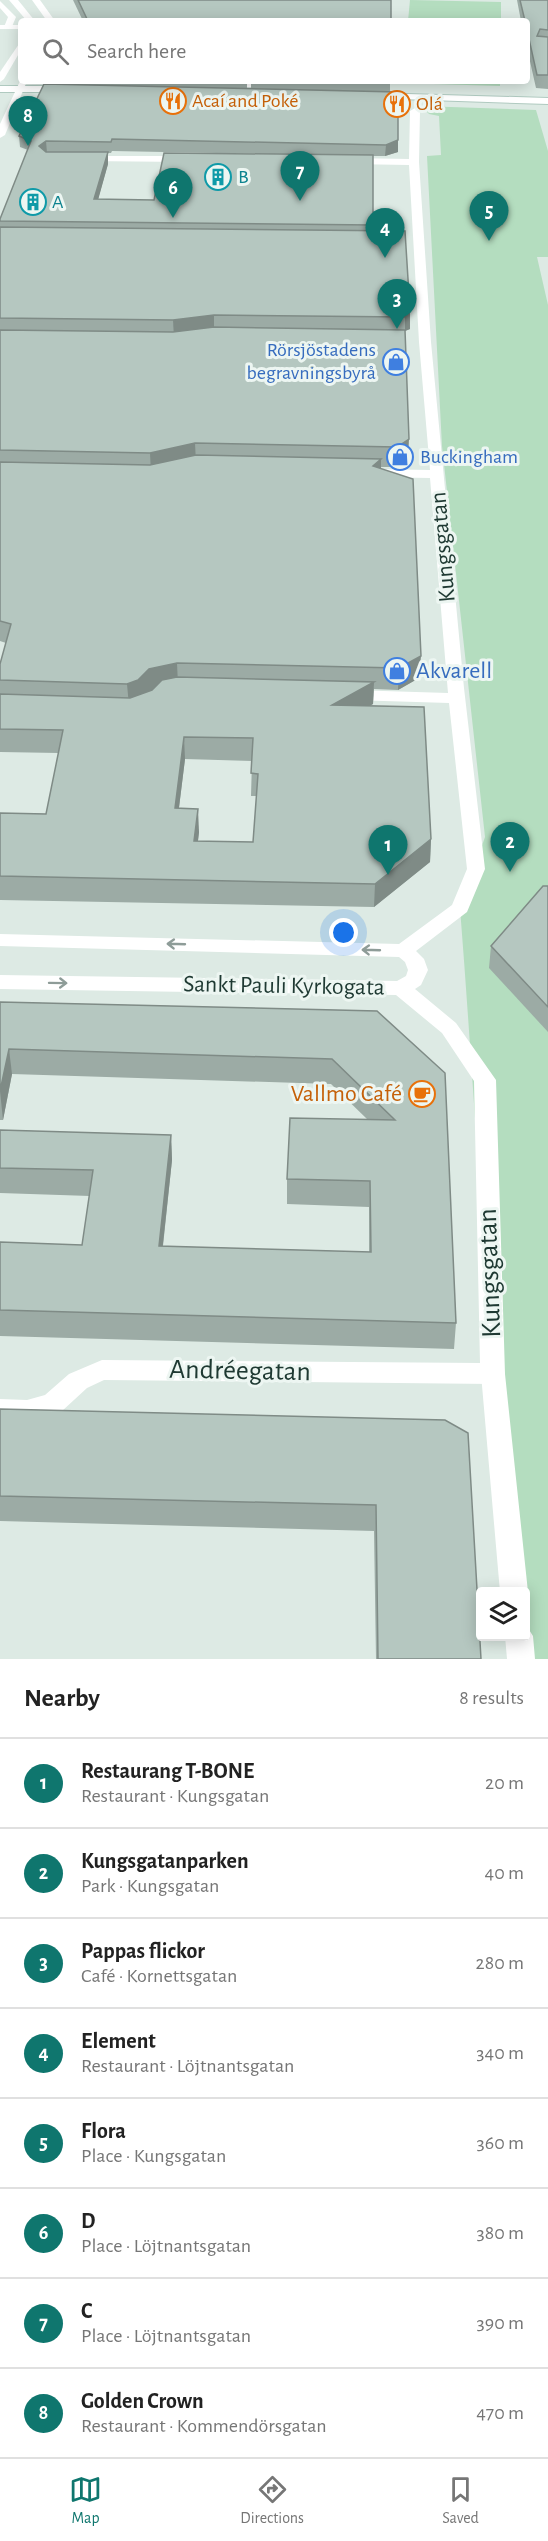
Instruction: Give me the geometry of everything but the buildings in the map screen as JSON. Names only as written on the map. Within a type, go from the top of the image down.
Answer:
[{"type":"street","points":[[13,0],[29,18]]},
{"type":"street","points":[[36,0],[49,18]]},
{"type":"street","points":[[0,3],[12,17],[4,27]]},
{"type":"street","points":[[18,48],[0,79],[18,82]]},
{"type":"street","points":[[0,89],[18,84]]},
{"type":"street","points":[[0,135],[21,84]]},
{"type":"street","points":[[29,84],[71,89]]},
{"type":"street","points":[[238,89],[255,86]]},
{"type":"street","points":[[548,93],[369,92],[548,101]]},
{"type":"street","name":"Kungsgatan","points":[[404,951],[460,908],[476,869],[436,474],[419,342],[413,243],[415,111]]},
{"type":"street","points":[[74,158],[202,159]]},
{"type":"street","points":[[343,161],[414,162]]},
{"type":"street","points":[[352,472],[436,474]]},
{"type":"street","points":[[330,695],[457,698]]},
{"type":"street","name":"Sankt Pauli Kyrkogata","points":[[0,940],[404,951],[414,958],[418,970],[414,980],[401,988],[0,982]]},
{"type":"street","name":"Kungsgatan","points":[[401,988],[449,1028],[485,1080],[493,1374],[514,1587]]},
{"type":"street","name":"Andréegatan","points":[[0,1410],[27,1411],[53,1403],[78,1381],[102,1370],[493,1374]]},
{"type":"street","points":[[519,1641],[521,1659]]},
{"type":"green space","points":[[410,0],[501,2],[501,18],[408,18]]},
{"type":"green space","points":[[433,84],[500,84],[500,86]]},
{"type":"green space","points":[[421,106],[536,110],[548,151],[548,257],[537,257],[548,305],[548,1659],[521,1659],[524,1641],[530,1641],[530,1587],[524,1587],[500,1443],[494,1376],[460,908],[485,837],[442,446],[427,156],[441,155],[439,116],[429,114]]},
{"type":"place","name":"Acaí and Poké","points":[[173,101]]},
{"type":"place","name":"Olá","points":[[397,104]]},
{"type":"place","name":"Golden Crown","points":[[28,146]]},
{"type":"place","name":"B","points":[[218,177]]},
{"type":"place","name":"C","points":[[300,201]]},
{"type":"place","name":"A","points":[[33,202]]},
{"type":"place","name":"D","points":[[173,218]]},
{"type":"place","name":"Flora","points":[[489,241]]},
{"type":"place","name":"Element","points":[[385,258]]},
{"type":"place","name":"Pappas flickor","points":[[397,329]]},
{"type":"place","name":"Rörsjöstadens begravningsbyrå","points":[[396,362]]},
{"type":"place","name":"Buckingham","points":[[400,457]]},
{"type":"place","name":"Akvarell","points":[[397,671]]},
{"type":"place","name":"Kungsgatanparken","points":[[510,872]]},
{"type":"place","name":"Restaurang T-BONE","points":[[388,875]]},
{"type":"place","name":"Vallmo Café","points":[[422,1094]]}]
